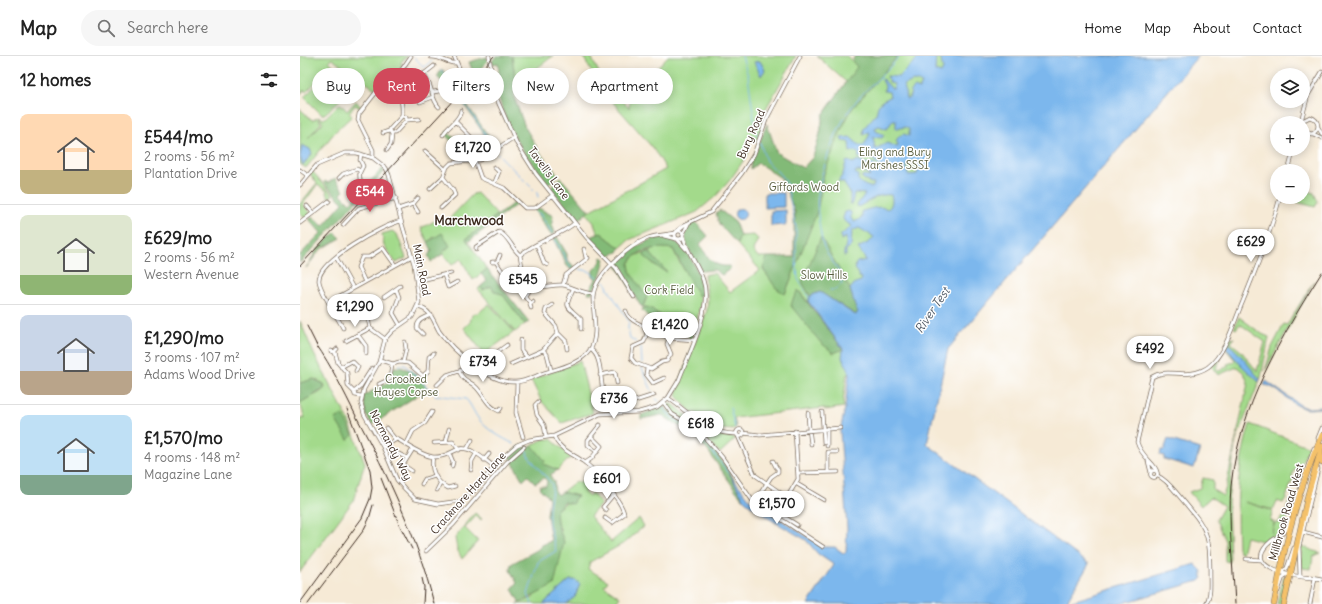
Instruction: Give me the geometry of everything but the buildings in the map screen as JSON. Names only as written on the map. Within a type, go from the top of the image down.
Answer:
[{"type":"highway","name":"Millbrook Road West","points":[[1274,604],[1297,502],[1322,435]]},
{"type":"highway","name":"Millbrook Road West","points":[[1284,604],[1295,547],[1322,447]]},
{"type":"highway","points":[[1322,447],[1322,463]]},
{"type":"street","points":[[403,68],[410,56]]},
{"type":"street","points":[[454,56],[459,68]]},
{"type":"street","name":"Tavell's Lane","points":[[489,56],[491,68]]},
{"type":"street","name":"Bury Road","points":[[676,232],[716,209],[742,173],[754,154],[766,120],[800,56]]},
{"type":"street","points":[[431,57],[439,57],[452,63],[456,63]]},
{"type":"street","points":[[430,69],[434,66]]},
{"type":"street","points":[[1310,92],[1322,72]]},
{"type":"street","points":[[430,82],[433,97],[439,107]]},
{"type":"street","points":[[433,92],[438,91]]},
{"type":"street","points":[[300,185],[317,165],[338,155],[349,153],[361,154],[373,158],[373,150],[358,116],[373,96]]},
{"type":"street","points":[[387,150],[392,144],[391,132],[402,116],[402,104]]},
{"type":"street","name":"Tavell's Lane","points":[[499,104],[513,138],[536,174],[592,244],[612,263],[634,297]]},
{"type":"street","points":[[1304,108],[1308,116]]},
{"type":"street","points":[[1302,116],[1304,108]]},
{"type":"street","points":[[443,135],[456,121],[461,114],[461,110]]},
{"type":"street","points":[[402,116],[406,117],[406,120]]},
{"type":"street","points":[[1310,117],[1314,118],[1322,134]]},
{"type":"street","points":[[383,133],[391,132],[406,120],[419,119]]},
{"type":"street","points":[[456,121],[470,138],[489,155]]},
{"type":"street","points":[[1310,134],[1318,127]]},
{"type":"street","points":[[1310,134],[1322,138]]},
{"type":"street","points":[[430,189],[443,177],[449,164],[454,161],[475,161],[489,155],[513,138]]},
{"type":"street","points":[[425,151],[446,170]]},
{"type":"street","points":[[354,194],[359,192],[361,186],[360,171],[363,167],[360,160],[361,154]]},
{"type":"street","name":"Main Road","points":[[373,158],[388,170],[412,256],[419,294],[418,307],[426,309],[442,335],[472,364],[479,370],[498,379],[517,382],[579,359],[590,349]]},
{"type":"street","points":[[475,161],[481,178],[504,188],[522,206],[527,208],[535,208],[553,195]]},
{"type":"street","points":[[494,167],[498,172],[494,184]]},
{"type":"street","points":[[339,178],[343,174],[357,169],[360,171]]},
{"type":"street","points":[[300,170],[307,175]]},
{"type":"street","points":[[441,208],[454,195],[453,190],[443,177]]},
{"type":"street","points":[[343,225],[358,208],[396,198]]},
{"type":"street","points":[[398,209],[414,204],[418,198]]},
{"type":"street","points":[[300,223],[329,201]]},
{"type":"street","points":[[414,204],[418,213]]},
{"type":"street","points":[[1157,474],[1156,468],[1141,453],[1138,438],[1152,377],[1162,373],[1192,374],[1208,366],[1216,359],[1227,338],[1265,248],[1278,204]]},
{"type":"street","points":[[307,206],[313,214]]},
{"type":"street","points":[[343,328],[320,285],[319,279],[321,273],[340,252],[386,225],[401,220]]},
{"type":"street","points":[[520,255],[549,237],[563,233],[575,223]]},
{"type":"street","points":[[677,239],[681,239],[688,224]]},
{"type":"street","points":[[476,250],[476,247],[498,230],[506,236],[511,246],[520,255],[523,272],[531,286],[539,288],[563,285],[593,294]]},
{"type":"street","points":[[654,395],[616,407],[610,407],[605,399],[596,354],[590,349],[593,341],[595,319],[593,294],[612,263],[642,242],[652,237],[664,236],[680,231],[704,281],[707,298],[704,313],[679,380],[664,403],[672,414],[697,429],[722,457],[752,500],[823,547]]},
{"type":"street","points":[[676,232],[677,239]]},
{"type":"street","points":[[664,236],[677,239],[688,250]]},
{"type":"street","points":[[537,245],[544,263],[547,265]]},
{"type":"street","points":[[365,282],[358,268],[362,257],[369,257],[383,248],[395,266]]},
{"type":"street","points":[[563,285],[565,276],[575,266],[587,258],[584,250]]},
{"type":"street","points":[[496,262],[500,255]]},
{"type":"street","points":[[329,302],[412,256]]},
{"type":"street","points":[[336,257],[353,288]]},
{"type":"street","points":[[496,262],[505,276],[523,272]]},
{"type":"street","points":[[417,282],[451,273]]},
{"type":"street","points":[[444,275],[448,287],[457,282]]},
{"type":"street","points":[[384,298],[400,286]]},
{"type":"street","points":[[531,286],[525,297],[531,302],[531,308]]},
{"type":"street","points":[[396,288],[399,297],[393,313],[400,325]]},
{"type":"street","points":[[573,289],[568,298],[567,305],[573,313],[581,319],[581,329]]},
{"type":"street","points":[[552,305],[546,309],[546,313],[556,326],[558,333],[566,341],[567,349]]},
{"type":"street","points":[[334,351],[336,359],[347,373],[348,386],[355,395],[362,396],[364,389],[380,360],[385,339],[392,331],[412,317],[418,307]]},
{"type":"street","points":[[356,313],[366,309],[370,328],[385,339]]},
{"type":"street","points":[[626,311],[628,316],[636,323],[644,326],[647,333],[644,342],[633,347],[631,358],[635,364],[653,369],[669,359],[672,354],[667,344],[669,338]]},
{"type":"street","points":[[423,334],[417,328],[417,324],[421,320],[431,315]]},
{"type":"street","points":[[346,341],[370,328]]},
{"type":"street","points":[[647,333],[655,332],[669,338],[694,340]]},
{"type":"street","points":[[511,364],[526,356],[543,350],[558,333]]},
{"type":"street","points":[[358,335],[366,346],[366,354]]},
{"type":"street","points":[[521,340],[521,350],[526,356]]},
{"type":"street","points":[[403,362],[406,349],[405,342]]},
{"type":"street","points":[[492,364],[493,355],[507,345]]},
{"type":"street","points":[[543,350],[547,354],[551,370]]},
{"type":"street","points":[[380,360],[392,364],[403,362],[410,365],[423,376],[428,371],[429,357],[434,353]]},
{"type":"street","points":[[341,367],[352,361],[358,366],[356,371]]},
{"type":"street","points":[[379,384],[390,379],[392,364]]},
{"type":"street","points":[[437,385],[448,375],[472,364]]},
{"type":"street","points":[[479,370],[486,364],[496,366]]},
{"type":"street","points":[[354,392],[360,387],[372,368]]},
{"type":"street","points":[[647,368],[646,374],[653,383],[664,378]]},
{"type":"street","points":[[459,371],[464,380],[478,390],[490,406],[499,411],[501,408]]},
{"type":"street","points":[[600,375],[614,372],[616,382]]},
{"type":"street","points":[[517,382],[516,413],[523,437]]},
{"type":"street","name":"Normandy Way","points":[[362,396],[364,414],[383,447],[402,486],[412,496],[428,503],[445,504],[463,499],[477,488],[515,446],[526,441],[554,436],[600,414],[647,410],[664,403]]},
{"type":"street","points":[[668,398],[710,430],[721,433],[758,435],[809,429],[840,428]]},
{"type":"street","points":[[538,402],[535,405],[536,411],[544,425],[546,438]]},
{"type":"street","points":[[406,445],[413,431],[425,423],[432,412]]},
{"type":"street","points":[[822,412],[828,446]]},
{"type":"street","points":[[808,413],[810,444]]},
{"type":"street","points":[[597,452],[587,442],[600,425]]},
{"type":"street","points":[[386,428],[395,439],[413,449],[433,457],[450,455],[459,450],[467,449],[495,467]]},
{"type":"street","points":[[824,443],[825,428]]},
{"type":"street","points":[[1262,560],[1263,552],[1270,542],[1286,531],[1304,474],[1322,428]]},
{"type":"street","points":[[446,442],[449,429]]},
{"type":"street","points":[[743,434],[739,430],[738,435],[755,474],[788,498]]},
{"type":"street","points":[[795,431],[799,473],[796,484],[778,513],[797,525]]},
{"type":"street","points":[[742,445],[743,434]]},
{"type":"street","points":[[554,436],[556,443],[585,463],[621,504],[624,514],[612,523],[605,518]]},
{"type":"street","points":[[585,463],[588,462],[597,452],[601,444],[591,436]]},
{"type":"street","points":[[383,447],[395,439]]},
{"type":"street","points":[[467,449],[472,440]]},
{"type":"street","points":[[434,443],[455,443],[459,450]]},
{"type":"street","name":"Cracknore Hard Lane","points":[[426,551],[453,525],[507,462],[524,447]]},
{"type":"street","points":[[412,471],[403,465],[413,449]]},
{"type":"street","points":[[828,472],[828,452],[837,452]]},
{"type":"street","points":[[397,454],[407,458]]},
{"type":"street","points":[[471,470],[472,461],[476,454]]},
{"type":"street","points":[[484,460],[489,454]]},
{"type":"street","points":[[450,455],[454,462],[452,466]]},
{"type":"street","points":[[433,457],[435,476],[440,484],[448,488],[455,486]]},
{"type":"street","points":[[756,500],[766,483],[778,472],[778,469],[773,461]]},
{"type":"street","points":[[1148,461],[1153,478],[1157,474]]},
{"type":"street","name":"Millbrook Road West","points":[[1300,575],[1299,547],[1319,465],[1322,463]]},
{"type":"street","points":[[1151,473],[1153,471],[1165,480],[1195,514],[1203,525],[1207,534],[1210,549],[1210,588],[1206,604]]},
{"type":"street","points":[[799,473],[838,472]]},
{"type":"street","points":[[422,484],[425,478],[435,476]]},
{"type":"street","points":[[437,490],[440,484]]},
{"type":"street","points":[[796,484],[824,500]]},
{"type":"street","points":[[606,510],[603,507],[603,504],[613,495]]},
{"type":"street","points":[[1303,532],[1322,537]]},
{"type":"street","name":"Millbrook Road West","points":[[1280,572],[1286,570],[1295,547]]},
{"type":"street","points":[[1246,559],[1262,560],[1268,566],[1280,572],[1314,578]]},
{"type":"street","points":[[1274,604],[1283,577],[1291,574],[1294,576],[1322,579]]},
{"type":"street","points":[[1310,604],[1314,578]]},
{"type":"green space","points":[[300,56],[408,56],[401,62],[402,66],[400,68],[373,68],[373,88],[365,82],[365,68],[345,68],[332,59],[329,61],[333,65],[330,68],[312,68],[312,86],[306,92],[304,90],[300,95]]},
{"type":"green space","points":[[496,56],[512,56],[514,68],[512,68],[512,104],[517,104],[525,127],[539,151],[558,175],[549,184],[531,163],[509,126],[501,104],[504,104],[504,68],[498,68],[498,63],[493,64],[492,61]]},
{"type":"green space","points":[[512,56],[553,56],[537,68],[514,68]]},
{"type":"green space","points":[[583,56],[591,56],[596,68],[590,68]]},
{"type":"green space","points":[[668,56],[796,56],[764,112],[766,116],[756,142],[751,134],[748,154],[730,180],[716,196],[697,212],[629,240],[620,248],[601,233],[598,234],[594,223],[586,213],[666,169],[660,158],[645,138],[615,104],[625,104],[629,108],[629,104],[673,104],[673,68],[657,68]]},
{"type":"green space","name":"Eling and Bury Marshes SSSI","points":[[817,56],[847,56],[852,61],[855,56],[965,56],[962,70],[884,301],[812,307],[799,291],[793,299],[833,353],[843,349],[843,356],[848,367],[849,374],[847,374],[843,402],[844,407],[734,418],[736,427],[734,430],[718,429],[717,426],[704,421],[695,412],[693,414],[677,397],[677,389],[707,310],[708,299],[704,275],[714,273],[730,292],[760,270],[737,244],[740,236],[754,235],[758,239],[753,250],[758,257],[767,257],[763,270],[785,294],[794,271],[794,183],[813,157],[820,134],[823,115],[846,82]]},
{"type":"green space","name":"Giffords Wood","points":[[855,56],[898,56],[852,109],[842,128],[824,174],[817,212],[785,294],[776,288],[763,269],[767,257],[795,257],[795,212],[781,178],[758,163],[751,169],[751,163],[767,124],[777,153],[803,168],[813,157],[820,134],[823,115],[857,67],[852,61]]},
{"type":"green space","points":[[487,57],[488,61],[481,68],[471,68],[469,62]]},
{"type":"green space","points":[[312,89],[312,104],[336,104],[322,115],[304,97]]},
{"type":"green space","points":[[341,104],[347,111],[353,104],[358,104],[361,107],[360,108],[355,105],[349,113],[352,116],[335,132],[306,168],[300,164],[300,109],[313,120],[318,117],[321,123],[308,138],[323,123],[319,117],[324,119],[338,105]]},
{"type":"green space","points":[[464,104],[466,104],[489,137],[482,145],[480,144],[486,137]]},
{"type":"green space","points":[[447,131],[470,153],[476,144],[481,148],[471,159],[472,161],[467,160],[468,156],[445,135]]},
{"type":"green space","points":[[383,168],[385,170],[300,263],[300,255],[321,233],[309,219],[313,217],[323,226],[343,203],[324,183],[325,181],[328,183],[335,178],[344,191],[341,194],[350,203]]},
{"type":"green space","points":[[312,171],[333,195],[329,198],[326,190],[317,185],[303,204],[311,214],[305,218],[300,212],[300,204],[317,183],[310,174]]},
{"type":"green space","points":[[560,177],[589,211],[577,221],[551,188]]},
{"type":"green space","points":[[1310,192],[1314,193],[1318,202],[1315,207],[1304,204],[1310,204]]},
{"type":"green space","points":[[477,193],[497,215],[466,239],[487,269],[473,280],[461,259],[452,265],[442,253],[435,236],[428,242],[421,228],[435,221],[443,222],[449,219],[473,194]]},
{"type":"green space","points":[[515,202],[517,204],[468,242],[466,239]]},
{"type":"green space","points":[[539,208],[553,216],[552,224],[555,233],[551,235],[534,210]]},
{"type":"green space","points":[[720,210],[735,222],[740,236],[737,244],[719,224],[716,213]]},
{"type":"green space","points":[[695,221],[708,236],[700,244],[708,257],[719,265],[729,266],[731,268],[722,275],[715,270],[702,271],[690,252],[687,245],[686,232],[689,226]]},
{"type":"green space","points":[[392,231],[397,234],[406,258],[396,263],[384,246],[382,234]]},
{"type":"green space","points":[[335,232],[341,238],[320,250],[306,268],[317,250]]},
{"type":"green space","points":[[442,233],[450,246],[442,253],[443,254],[431,262],[428,255],[432,251],[428,242]]},
{"type":"green space","points":[[601,233],[620,248],[618,252],[608,256],[590,237]]},
{"type":"green space","points":[[557,237],[567,254],[567,259],[575,268],[571,270],[567,266],[553,238]]},
{"type":"green space","name":"Slow Hills","points":[[821,237],[850,289],[856,309],[859,311],[856,315],[820,292],[810,296],[802,282]]},
{"type":"green space","points":[[655,238],[671,239],[684,249],[698,273],[701,282],[702,296],[699,296],[695,291],[673,249],[661,248],[642,252],[632,259],[629,264],[630,271],[647,298],[642,307],[640,305],[616,264],[637,246]]},
{"type":"green space","name":"Cork Field","points":[[658,247],[673,249],[692,282],[701,301],[696,325],[681,320],[667,318],[651,309],[642,307],[645,303],[630,271],[629,264],[635,256]]},
{"type":"green space","points":[[645,252],[649,252],[667,272],[659,268],[644,256]]},
{"type":"green space","points":[[602,257],[605,259],[600,277],[592,293],[588,293],[596,279],[593,276],[593,270],[600,263]]},
{"type":"green space","points":[[487,269],[529,322],[525,324],[502,294],[495,292],[491,286],[483,290],[480,287],[487,281],[481,274]]},
{"type":"green space","points":[[1314,281],[1265,371],[1272,347],[1284,324],[1287,325]]},
{"type":"green space","points":[[491,286],[495,292],[502,294],[525,324],[515,332],[478,289],[480,287],[483,290]]},
{"type":"green space","points":[[798,290],[843,349],[834,353],[821,343],[791,306]]},
{"type":"green space","points":[[489,304],[514,332],[484,354],[464,328],[470,322],[472,315],[475,313],[477,314]]},
{"type":"green space","points":[[644,307],[652,309],[664,318],[681,320],[696,325],[692,339],[688,338],[690,331],[653,322],[642,310]]},
{"type":"green space","points":[[1239,317],[1262,334],[1269,337],[1261,377],[1236,441],[1248,383],[1244,373],[1237,367],[1218,375],[1212,367],[1221,358],[1216,368],[1219,371],[1228,366],[1227,364],[1234,362],[1235,360],[1225,348],[1230,339],[1234,338],[1231,343],[1241,351],[1257,371],[1265,342],[1240,324],[1236,329],[1234,328]]},
{"type":"green space","points":[[300,321],[314,354],[348,419],[365,463],[353,501],[300,572],[300,418],[305,419],[300,403],[317,394],[325,387],[324,384],[315,379],[300,383]]},
{"type":"green space","points":[[580,361],[593,413],[562,423],[542,402],[531,380]]},
{"type":"green space","name":"Crooked Hayes Copse","points":[[394,367],[410,370],[418,376],[427,389],[372,425],[366,415],[363,396],[392,380],[391,371]]},
{"type":"green space","points":[[313,379],[324,384],[324,389],[300,403],[300,383]]},
{"type":"green space","points":[[665,403],[674,405],[700,426],[716,434],[736,438],[720,453],[695,426],[674,414]]},
{"type":"green space","points":[[664,406],[671,414],[696,430],[709,443],[742,492],[732,479],[745,501],[736,491],[708,451],[691,432],[662,415],[641,419],[641,415]]},
{"type":"green space","points":[[343,415],[353,435],[348,440],[335,419]]},
{"type":"green space","points":[[1250,424],[1309,447],[1301,464],[1302,470],[1298,468],[1294,470],[1292,477],[1293,479],[1283,503],[1277,501],[1273,510],[1245,502],[1273,511],[1270,521],[1274,522],[1272,533],[1275,522],[1279,523],[1281,517],[1284,518],[1289,501],[1292,501],[1292,497],[1294,496],[1284,528],[1266,542],[1246,537],[1242,553],[1239,552],[1238,548],[1237,500],[1242,455]]},
{"type":"green space","points":[[544,439],[551,439],[571,457],[558,470],[542,464],[532,445]]},
{"type":"green space","points":[[521,445],[527,448],[532,445],[545,461],[543,464],[558,470],[550,475],[554,482],[555,493],[558,495],[562,492],[578,496],[574,499],[573,504],[564,502],[556,511],[557,523],[564,542],[554,585],[520,603],[512,589],[517,583],[510,570],[511,564],[551,541],[547,515],[549,498],[539,486],[546,486],[547,481],[544,478],[535,483],[528,476],[523,481],[509,456]]},
{"type":"green space","points":[[1235,446],[1228,502],[1230,562],[1225,561],[1225,541],[1216,520],[1224,506],[1211,497],[1201,506],[1189,492],[1200,488],[1203,478],[1213,480],[1213,490],[1223,496]]},
{"type":"green space","points":[[587,472],[595,477],[584,492],[588,496],[592,493],[601,504],[590,516],[611,542],[639,518],[644,526],[626,542],[590,562],[588,569],[608,581],[604,586],[620,597],[615,604],[566,604],[575,595],[579,585],[570,580],[543,604],[517,604],[533,598],[561,530],[557,523],[556,511],[562,505],[577,496],[562,492],[576,481],[582,483],[585,473]]},
{"type":"green space","points":[[475,513],[482,519],[481,520],[476,516],[465,528],[478,541],[462,559],[457,549],[455,538]]},
{"type":"green space","points":[[1301,546],[1320,553],[1313,557],[1311,569],[1302,568]]},
{"type":"green space","points":[[1284,577],[1288,577],[1283,604],[1277,604]]},
{"type":"water","name":"River Test","points":[[920,56],[936,56],[935,71],[941,73],[943,69],[940,56],[1198,56],[948,349],[927,444],[1089,564],[1068,599],[1069,602],[1195,564],[1202,571],[1202,578],[1199,581],[1120,604],[808,604],[834,565],[818,554],[806,540],[768,518],[745,501],[729,473],[750,500],[823,547],[835,547],[843,553],[846,552],[847,528],[840,432],[845,408],[849,374],[848,368],[842,358],[843,349],[808,301],[810,296],[820,292],[856,315],[858,311],[850,289],[855,283],[861,281],[862,278],[859,277],[856,270],[855,266],[857,262],[866,260],[858,248],[869,242],[874,237],[859,228],[852,231],[851,246],[846,250],[846,256],[844,256],[846,237],[841,240],[841,235],[852,226],[844,221],[843,218],[845,212],[849,211],[851,212],[851,218],[854,222],[862,218],[862,211],[878,207],[888,209],[891,205],[892,199],[891,195],[882,195],[873,198],[858,207],[857,205],[865,194],[854,193],[852,204],[850,204],[850,193],[843,182],[838,182],[843,174],[846,162],[848,161],[853,163],[858,160],[868,164],[872,163],[881,171],[882,169],[874,160],[866,157],[863,159],[858,157],[859,154],[856,151],[850,152],[849,142],[842,141],[841,138],[850,137],[859,145],[864,145],[870,134],[869,132],[863,135],[864,128],[876,114],[878,106],[882,101],[890,97],[889,92],[884,91],[885,86],[882,80],[883,79],[891,88],[894,89],[894,84],[890,83],[887,76],[899,77]],"holes":[[[913,81],[922,83],[919,89],[915,87],[911,91],[909,99],[907,99],[904,85]],[[893,120],[896,120],[896,129],[905,127],[909,129],[909,136],[904,134],[899,136],[896,141],[898,144],[897,147],[887,143],[875,149],[873,137],[882,138],[884,135],[876,131],[875,128],[879,126],[887,129]],[[910,162],[918,168],[917,174],[908,175],[906,165]],[[856,171],[866,172],[870,175],[869,177],[864,175],[861,177],[870,183],[874,183],[873,187],[867,186],[860,182],[858,175],[855,173]]]},
{"type":"water","points":[[760,61],[765,70],[761,76],[754,62]]},
{"type":"water","points":[[302,145],[310,149],[312,154],[303,165],[300,157]]},
{"type":"water","points":[[765,193],[784,193],[784,207],[765,208]]},
{"type":"water","points":[[740,208],[744,210],[746,214],[744,218],[740,220],[736,218],[734,214],[736,210]]},
{"type":"water","points":[[786,210],[786,225],[771,226],[771,211]]},
{"type":"water","points":[[1227,343],[1245,360],[1260,379],[1259,382],[1225,347]]},
{"type":"water","points":[[1266,381],[1300,405],[1307,408],[1322,408],[1307,409],[1298,406],[1278,391],[1264,385]]},
{"type":"water","points":[[1168,439],[1200,449],[1194,468],[1164,459],[1164,456],[1160,455],[1161,450],[1164,450]]},
{"type":"water","points":[[570,580],[575,580],[580,584],[575,597],[566,604],[543,604]]},
{"type":"waterway","points":[[742,56],[748,76],[755,126]]},
{"type":"waterway","points":[[830,290],[835,290],[841,285],[842,278],[838,269],[829,257],[823,244],[821,233],[818,213],[818,195],[823,170],[837,133],[850,110],[857,100],[890,68],[899,56]]},
{"type":"waterway","points":[[414,57],[424,67],[433,60]]},
{"type":"waterway","points":[[465,104],[487,137]]},
{"type":"waterway","points":[[755,130],[758,136]]},
{"type":"waterway","points":[[760,142],[766,161],[786,182],[796,227],[796,261],[798,279],[805,291]]},
{"type":"waterway","points":[[497,153],[537,193],[538,197]]},
{"type":"waterway","points":[[536,212],[540,214],[552,233]]},
{"type":"waterway","points":[[555,239],[571,268]]},
{"type":"waterway","points":[[579,269],[589,271],[598,278]]},
{"type":"waterway","points":[[603,281],[606,282],[608,289],[629,321],[628,328],[630,338],[636,342]]},
{"type":"waterway","points":[[806,293],[809,298]]},
{"type":"waterway","points":[[641,347],[642,363]]},
{"type":"waterway","points":[[399,365],[405,365],[435,395],[466,399],[485,426],[514,444]]},
{"type":"waterway","points":[[642,368],[652,391]]},
{"type":"waterway","points":[[730,407],[735,428]]},
{"type":"waterway","points":[[663,408],[672,417],[695,430],[729,473]]},
{"type":"waterway","points":[[524,450],[552,484],[549,507],[549,524],[556,551],[538,562],[528,594],[532,604]]},
{"type":"railway","points":[[300,266],[494,56]]},
{"type":"railway","points":[[1235,604],[1230,530],[1230,501],[1236,457],[1243,429],[1252,401],[1277,348],[1322,272]]},
{"type":"railway","points":[[307,326],[318,348]]},
{"type":"railway","points":[[316,344],[338,380],[391,484],[420,555],[434,604]]},
{"type":"railway","points":[[300,603],[362,518],[370,499],[372,488],[370,470],[347,409]]},
{"type":"railway","points":[[381,478],[399,524],[412,549]]},
{"type":"railway","points":[[308,604],[363,531],[369,519],[373,505]]},
{"type":"railway","points":[[422,578],[424,587],[423,604]]},
{"type":"district","name":"Marchwood","points":[[469,220]]}]
